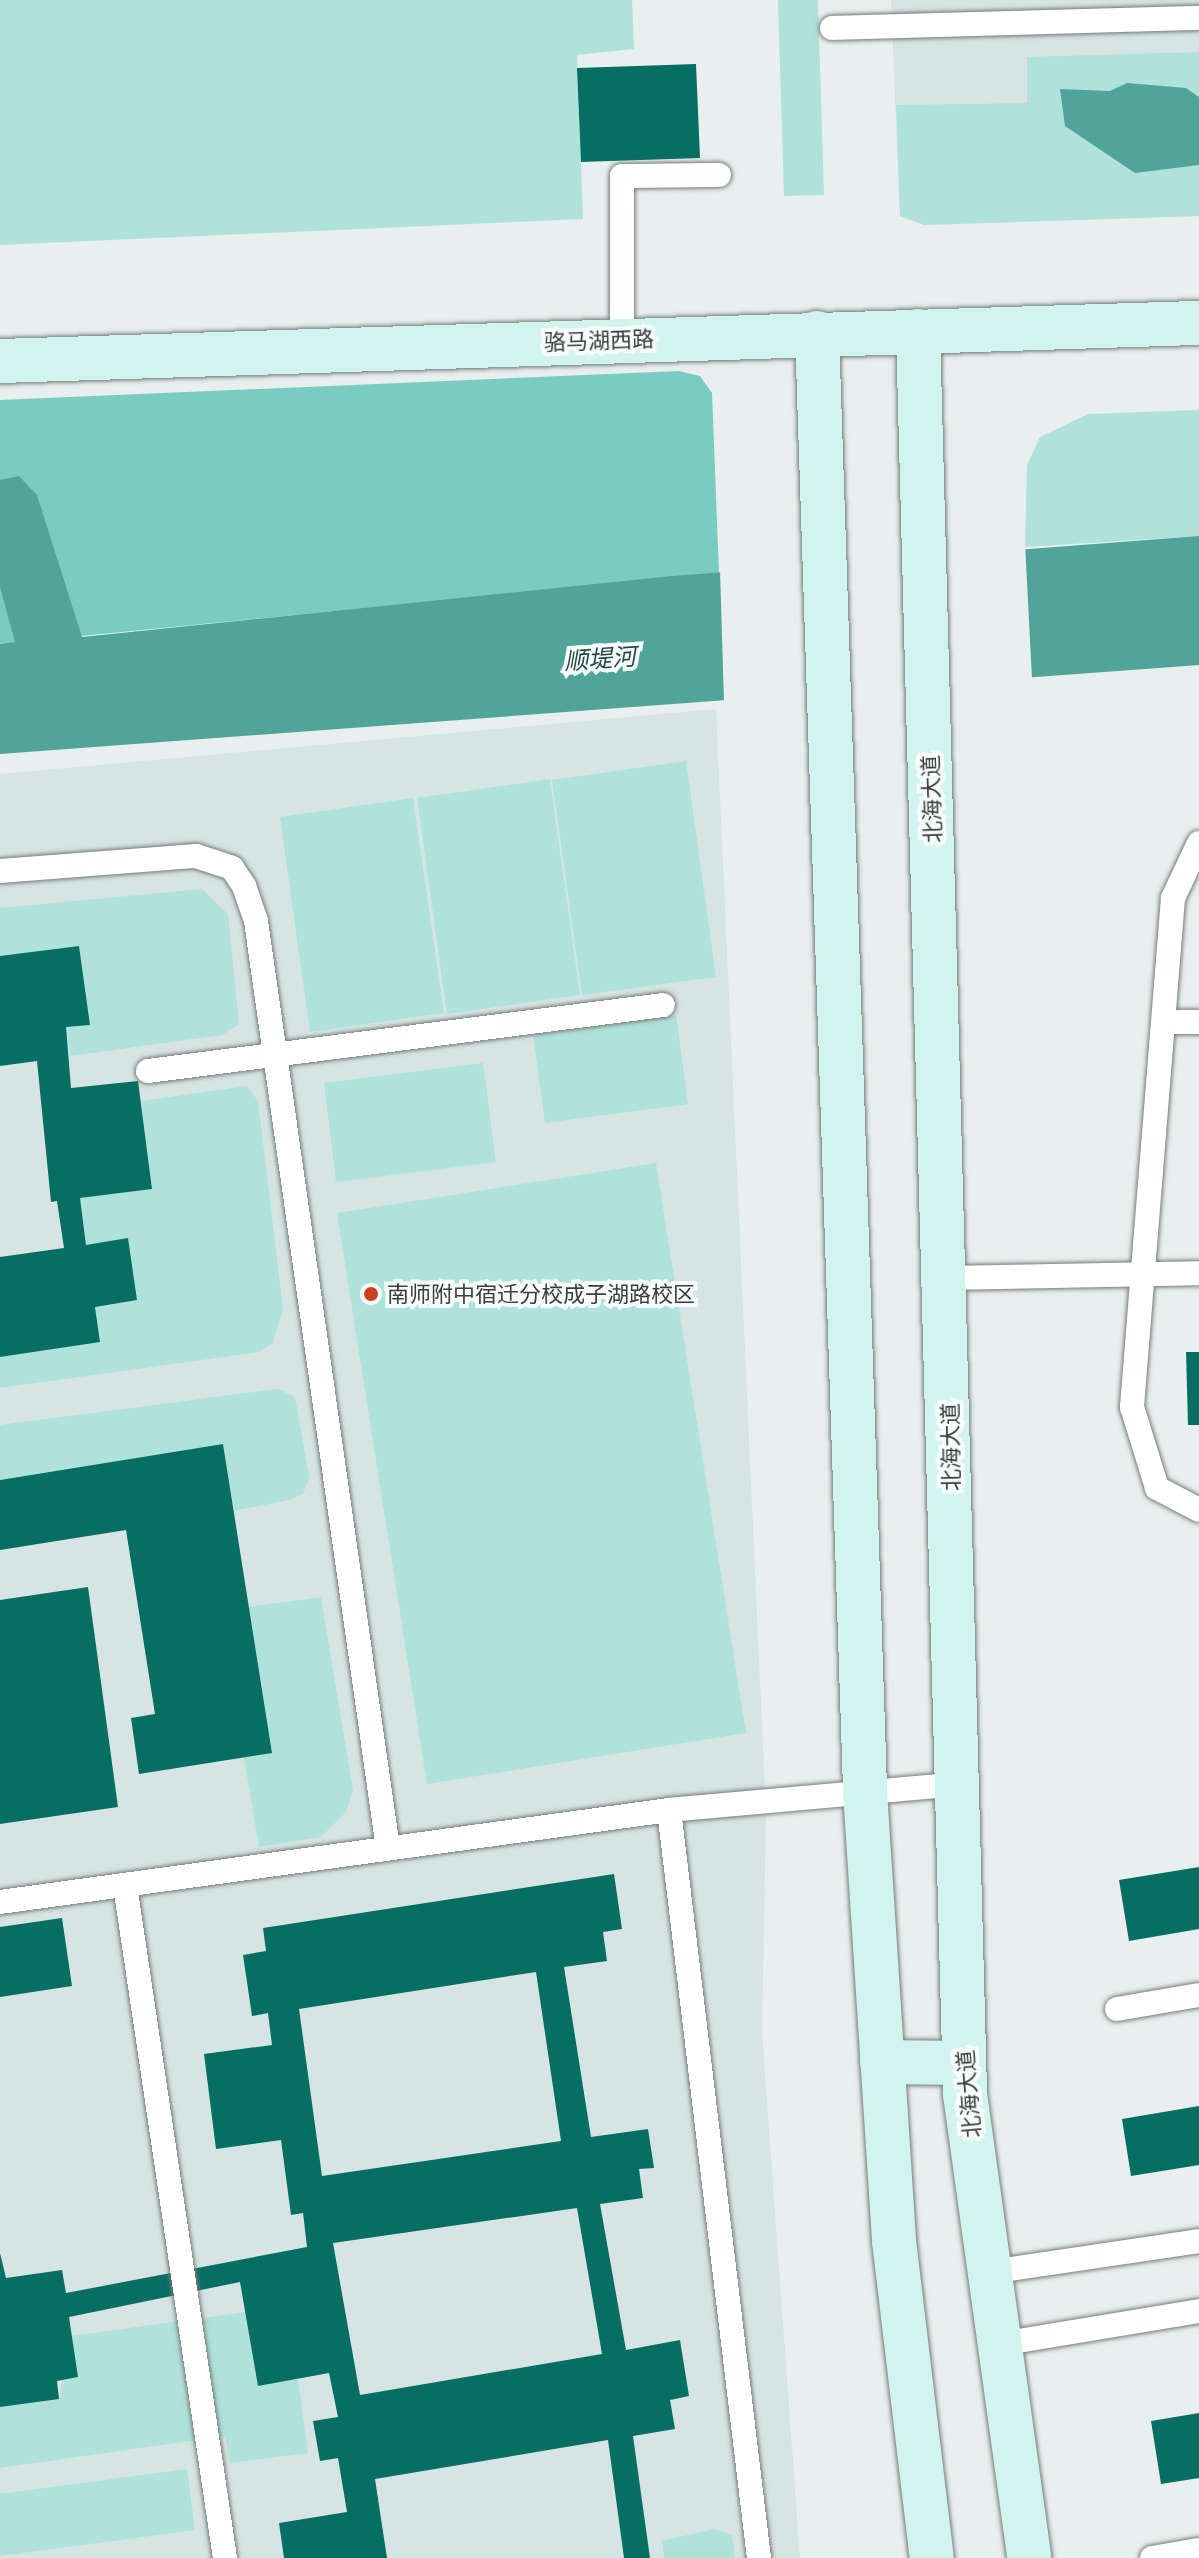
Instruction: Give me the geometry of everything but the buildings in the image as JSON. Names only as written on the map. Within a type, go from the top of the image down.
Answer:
[{"type":"street","name":"骆马湖西路","points":[[0,361],[1199,323]]},
{"type":"street","name":"北海大道","points":[[918,331],[946,1278],[964,2063],[1029,2558]]},
{"type":"street","points":[[817,333],[865,1791],[894,2241],[932,2558]]},
{"type":"street","points":[[882,2062],[964,2063]]},
{"type":"lane","points":[[832,28],[1199,18]]},
{"type":"lane","points":[[622,339],[622,176],[719,175]]},
{"type":"lane","points":[[1199,843],[1173,898],[1146,1275],[1132,1407],[1157,1488],[1199,1510]]},
{"type":"lane","points":[[0,871],[196,856],[232,868],[256,921],[388,1849]]},
{"type":"lane","points":[[148,1071],[663,1005]]},
{"type":"lane","points":[[1164,1022],[1199,1022]]},
{"type":"lane","points":[[946,1278],[1199,1273]]},
{"type":"lane","points":[[0,1902],[669,1810],[958,1784]]},
{"type":"lane","points":[[669,1810],[759,2558]]},
{"type":"lane","points":[[125,1885],[225,2558]]},
{"type":"lane","points":[[1117,2009],[1199,1995]]},
{"type":"lane","points":[[990,2272],[1199,2241]]},
{"type":"lane","points":[[1000,2344],[1199,2311]]},
{"type":"lane","points":[[1152,2558],[1199,2550]]},
{"type":"shaded area","points":[[0,0],[632,0],[634,49],[577,55],[583,219],[0,245]]},
{"type":"shaded area","points":[[778,0],[818,0],[824,195],[784,196]]},
{"type":"shaded area","points":[[891,0],[1199,0],[1199,216],[924,225],[900,216]]},
{"type":"shaded area","points":[[1199,52],[1199,216],[924,225],[900,216],[896,105],[1027,103],[1027,57]]},
{"type":"shaded area","points":[[679,371],[700,376],[712,393],[719,573],[0,644],[0,400]]},
{"type":"shaded area","points":[[1199,410],[1199,536],[1025,547],[1027,465],[1040,437],[1088,414]]},
{"type":"shaded area","name":"南师附中宿迁分校成子湖路校区","points":[[716,709],[766,1815],[762,2033],[800,2558],[0,2558],[0,774]]},
{"type":"shaded area","points":[[686,761],[716,977],[582,995],[552,780]]},
{"type":"shaded area","points":[[550,779],[580,995],[447,1014],[417,798]]},
{"type":"shaded area","points":[[413,798],[444,1013],[310,1032],[280,817]]},
{"type":"shaded area","points":[[202,889],[228,914],[239,1024],[222,1035],[70,1056],[66,1027],[89,1025],[79,946],[0,956],[0,908]]},
{"type":"shaded area","points":[[676,1015],[688,1104],[545,1123],[533,1035]]},
{"type":"shaded area","points":[[483,1063],[496,1162],[336,1182],[324,1083]]},
{"type":"shaded area","points":[[247,1086],[258,1101],[283,1308],[273,1343],[259,1352],[0,1388],[0,1357],[100,1341],[95,1307],[128,1239],[86,1245],[80,1198],[152,1189],[141,1101]]},
{"type":"shaded area","points":[[656,1163],[746,1733],[427,1784],[337,1213]]},
{"type":"shaded area","points":[[278,1389],[295,1397],[309,1477],[303,1494],[289,1500],[234,1511],[223,1444],[0,1480],[0,1425]]},
{"type":"shaded area","points":[[321,1597],[353,1791],[346,1812],[321,1837],[259,1847],[244,1757],[272,1752],[249,1607]]},
{"type":"shaded area","points":[[246,2312],[258,2385],[298,2379],[308,2453],[230,2463],[225,2436],[0,2468],[0,2407],[59,2399],[71,2336]]},
{"type":"shaded area","points":[[187,2469],[195,2530],[0,2556],[0,2494]]},
{"type":"shaded area","points":[[714,2529],[732,2535],[735,2558],[664,2558],[662,2541]]},
{"type":"water","points":[[1127,83],[1186,88],[1199,97],[1199,165],[1135,173],[1065,126],[1060,89],[1110,91]]},
{"type":"water","name":"顺堤河","points":[[19,476],[37,495],[82,637],[672,576],[1199,536],[1199,665],[0,754],[0,644],[15,642],[0,587],[0,480]]},
{"type":"pier","points":[[1025,543],[1032,679],[724,703],[720,569]]},
{"type":"place","name":"南师附中宿迁分校成子湖路校区","points":[[371,1294]]}]
